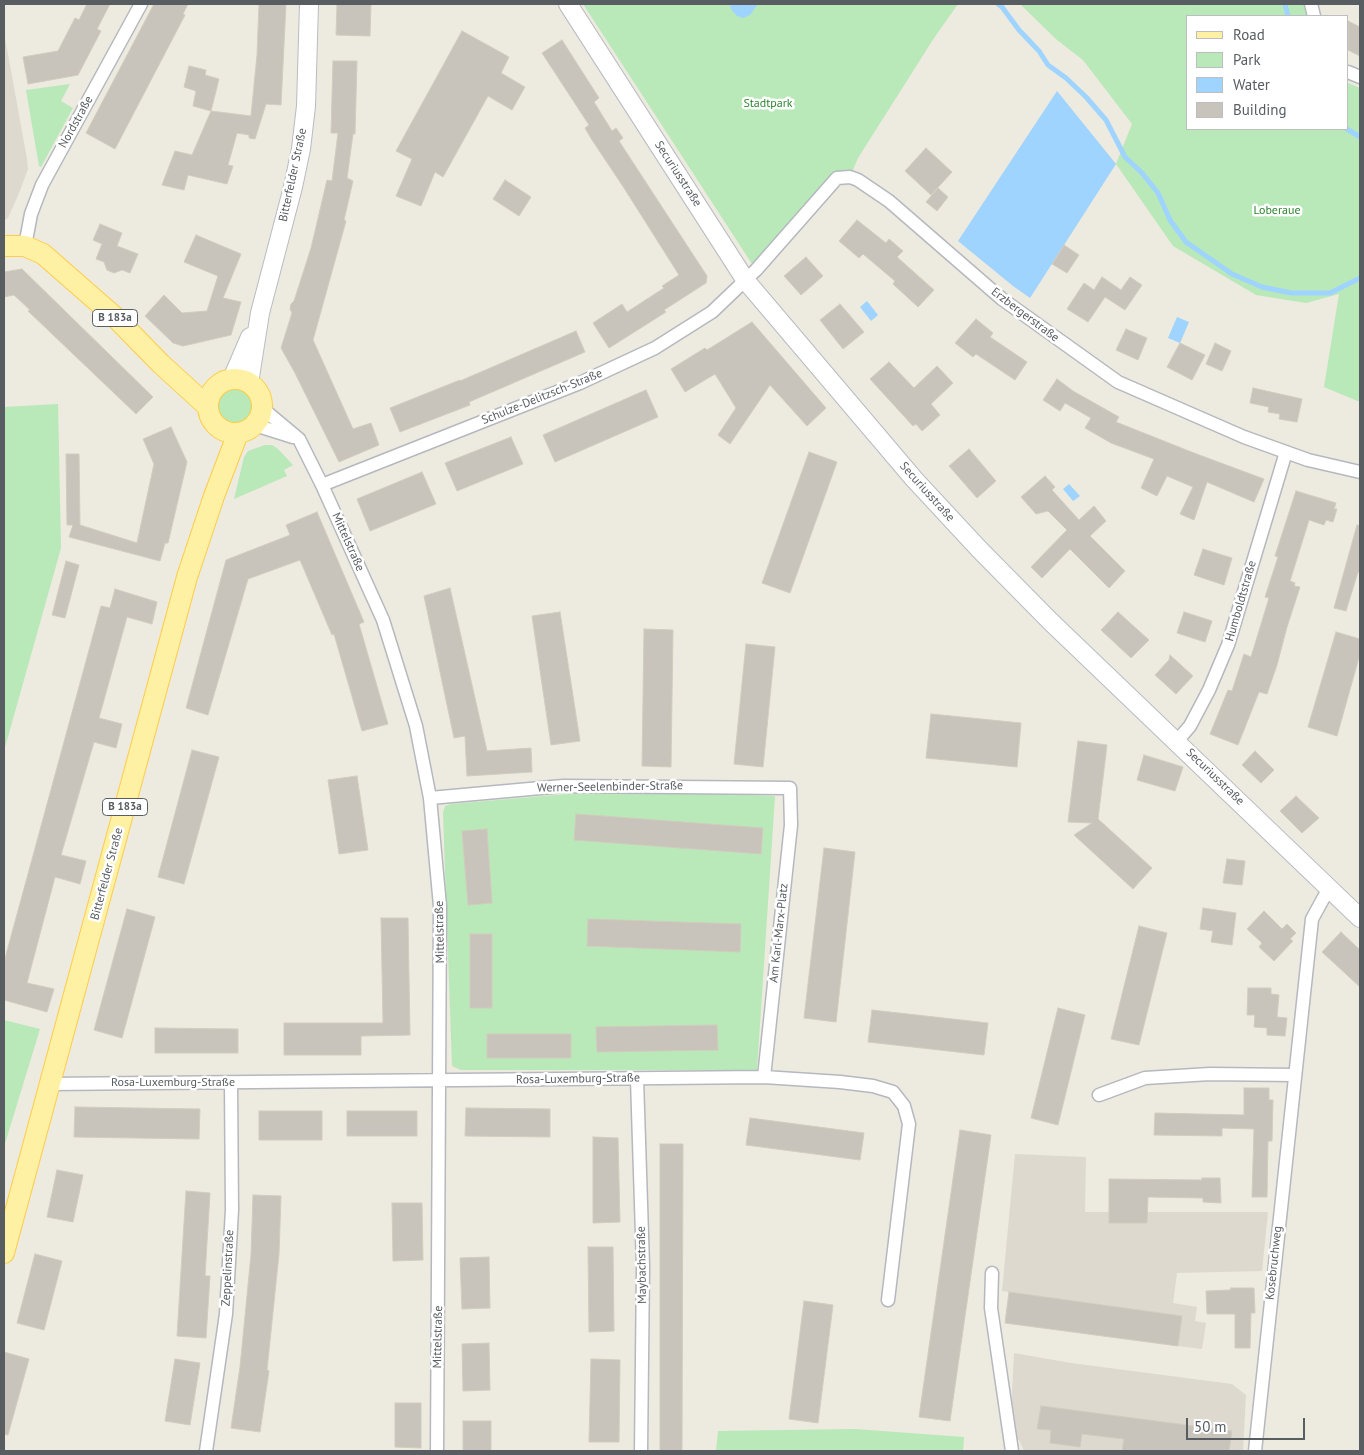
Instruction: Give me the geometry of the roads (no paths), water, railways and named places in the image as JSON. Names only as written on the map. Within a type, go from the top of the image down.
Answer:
[{"type":"main road","name":"B 183a","points":[[4,246],[25,246],[42,254],[115,317],[168,370],[210,398]]},
{"type":"main road","points":[[240,381],[258,392],[262,400],[245,424],[212,420],[210,398],[220,383],[240,381]]},
{"type":"main road","name":"Bitterfelder Straße","points":[[4,1253],[187,577],[214,496],[245,424]]},
{"type":"street","name":"Nordstraße","points":[[25,246],[31,214],[42,185],[140,4]]},
{"type":"street","name":"Bitterfelder Straße","points":[[240,381],[260,313],[301,149],[306,106],[309,4]]},
{"type":"street","name":"Securiusstraße","points":[[568,4],[746,281],[914,478],[979,549],[1050,620],[1360,918]]},
{"type":"street","name":"Erzbergerstraße","points":[[746,281],[837,178],[850,177],[858,180],[889,201],[1002,299],[1118,382],[1244,437],[1308,460],[1360,472]]},
{"type":"street","name":"Schulze-Delitzsch-Straße","points":[[322,485],[580,383],[655,348],[712,312],[746,281]]},
{"type":"street","name":"Mittelstraße","points":[[245,424],[299,439],[322,485],[383,620],[416,726],[430,798],[440,906],[436,1451]]},
{"type":"street","points":[[245,424],[299,439]]},
{"type":"street","name":"Humboldtstraße","points":[[1177,741],[1194,718],[1209,690],[1228,646],[1286,452]]},
{"type":"street","name":"Werner-Seelenbinder-Straße","points":[[430,798],[563,786],[790,788]]},
{"type":"street","name":"Am Karl-Marx-Platz","points":[[764,1077],[791,824],[790,788]]},
{"type":"street","name":"Kosebruchweg","points":[[1255,1451],[1312,918],[1329,888]]},
{"type":"street","points":[[1099,1094],[1145,1078],[1210,1074],[1294,1076]]},
{"type":"street","name":"Rosa-Luxemburg-Straße","points":[[49,1084],[764,1077],[873,1086],[893,1092],[904,1106],[908,1124],[888,1300]]},
{"type":"street","name":"Maybachstraße","points":[[637,1079],[642,1266],[641,1451]]},
{"type":"street","name":"Zeppelinstraße","points":[[206,1451],[226,1314],[232,1210],[231,1083]]},
{"type":"street","points":[[992,1273],[991,1308],[1012,1451]]},
{"type":"water","points":[[730,4],[758,4],[750,15],[743,18],[737,16],[731,9]]},
{"type":"water","points":[[1057,91],[1116,164],[1030,298],[958,241]]},
{"type":"water","points":[[867,301],[878,315],[871,321],[860,307]]},
{"type":"water","points":[[1177,317],[1189,322],[1180,343],[1168,338]]},
{"type":"water","points":[[1069,484],[1080,496],[1073,501],[1063,489]]},
{"type":"waterway","points":[[998,4],[1039,51],[1048,65],[1066,78],[1106,120],[1125,157],[1142,173],[1158,193],[1170,220],[1186,242],[1232,274],[1262,287],[1291,293],[1330,293],[1360,278]]},
{"type":"waterway","points":[[1285,4],[1288,15]]},
{"type":"waterway","points":[[1349,130],[1360,137]]},
{"type":"park label","name":"Stadtpark","points":[[768,104]]},
{"type":"park label","name":"Loberaue","points":[[1277,211]]}]
